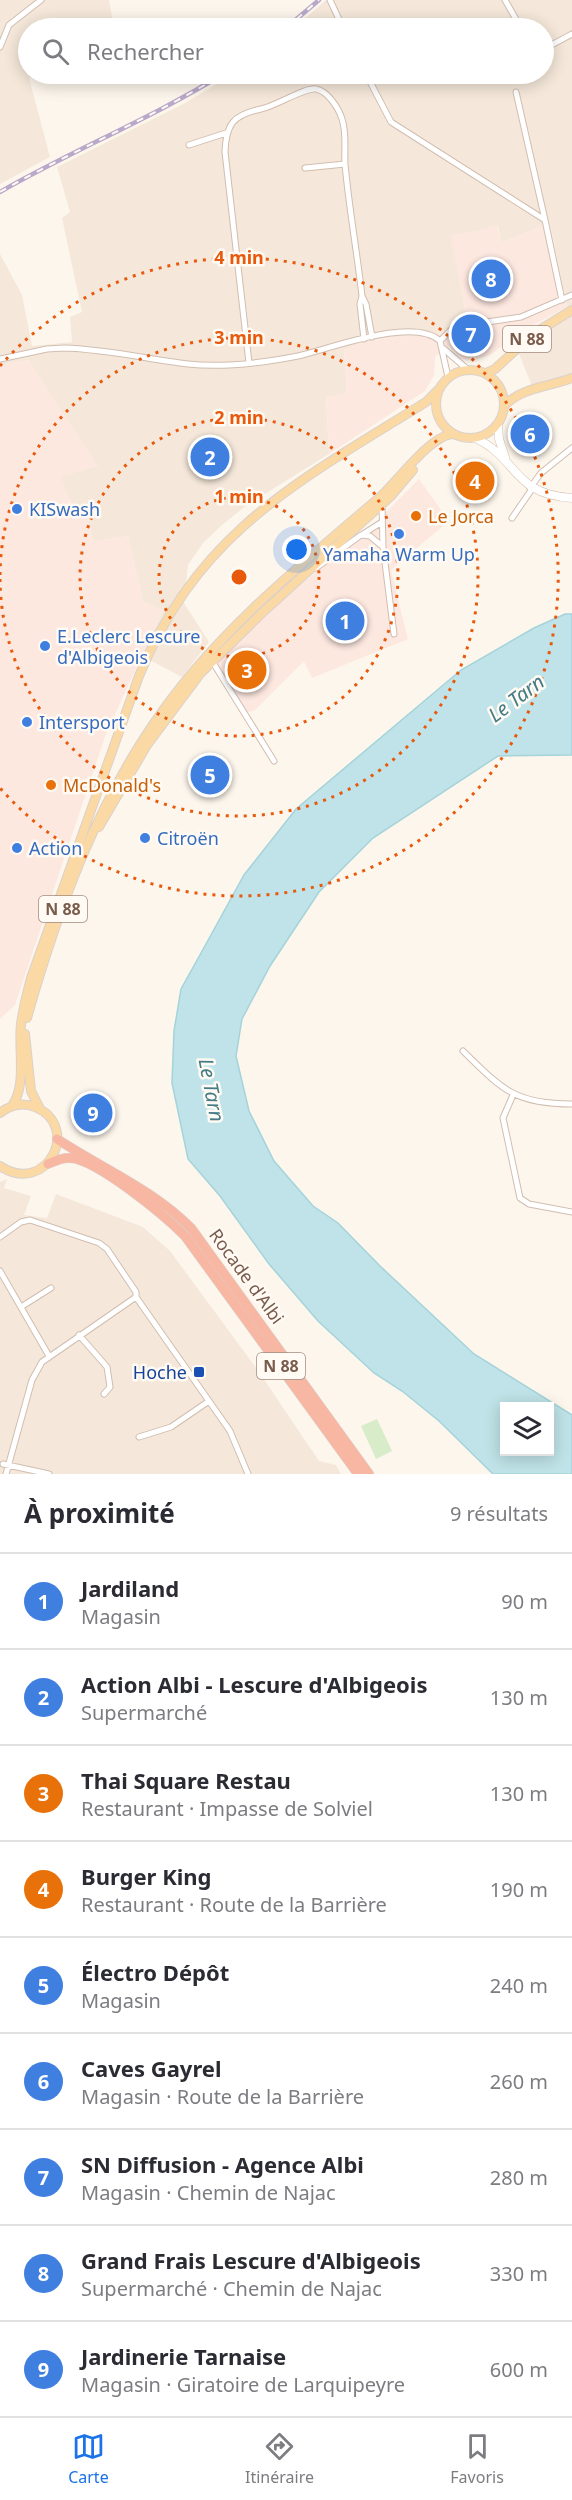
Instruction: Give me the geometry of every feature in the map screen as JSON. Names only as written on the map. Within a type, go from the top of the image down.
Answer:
[{"type":"highway","name":"Rocade d'Albi","points":[[57,1139],[118,1172],[158,1200],[191,1228],[369,1474]]},
{"type":"highway","name":"Rocade d'Albi","points":[[48,1164],[61,1159],[79,1160],[163,1214],[203,1258],[358,1474]]},
{"type":"main road","name":"N 88","points":[[486,373],[495,369],[532,335],[572,310]]},
{"type":"main road","points":[[505,405],[500,386],[486,373],[467,369],[448,378],[439,389],[436,402],[438,415],[444,426],[454,434],[475,438],[488,433],[498,424],[505,405],[519,393],[554,386],[572,378]]},
{"type":"main road","name":"N 88","points":[[12,1106],[21,1089],[20,1038],[32,978],[147,656],[158,632],[198,572],[230,536],[288,490],[426,402],[439,389]]},
{"type":"main road","name":"N 88","points":[[40,1109],[31,1091],[26,1067],[27,1019],[82,856],[124,770],[159,716],[190,676],[250,613],[387,491],[440,436],[454,434]]},
{"type":"main road","points":[[82,856],[151,738],[212,661],[280,595],[382,504],[409,476],[426,450]]},
{"type":"main road","points":[[0,1113],[12,1106],[31,1105],[40,1109],[51,1120],[57,1139],[53,1156],[48,1164],[29,1174],[4,1173],[0,1166]]},
{"type":"street","points":[[0,47],[9,25],[41,0]]},
{"type":"street","points":[[330,0],[338,18]]},
{"type":"street","points":[[506,0],[516,18]]},
{"type":"street","points":[[554,43],[572,34]]},
{"type":"street","points":[[373,84],[391,122],[545,220]]},
{"type":"street","points":[[249,363],[232,215],[226,133],[233,121],[244,114],[316,89],[328,97],[341,116],[345,130],[345,164],[362,296],[366,304],[372,337]]},
{"type":"street","points":[[516,92],[562,300]]},
{"type":"street","points":[[189,145],[226,133]]},
{"type":"street","points":[[305,168],[345,164]]},
{"type":"street","points":[[440,341],[454,327],[521,317],[572,295]]},
{"type":"street","points":[[362,296],[360,304],[364,339]]},
{"type":"street","points":[[0,359],[64,348],[190,364],[249,363],[298,356],[372,337],[417,332],[430,334],[440,341],[448,378]]},
{"type":"street","points":[[443,348],[467,369]]},
{"type":"street","points":[[498,424],[499,439],[507,461]]},
{"type":"street","points":[[475,438],[490,445],[531,488],[555,497],[572,498]]},
{"type":"street","points":[[512,518],[541,473],[572,448]]},
{"type":"street","points":[[382,504],[383,547],[394,634]]},
{"type":"street","points":[[280,595],[382,522]]},
{"type":"street","points":[[361,535],[370,536],[383,547]]},
{"type":"street","points":[[212,661],[274,761]]},
{"type":"street","points":[[463,1051],[513,1095],[541,1102],[572,1104]]},
{"type":"street","points":[[513,1095],[503,1118],[520,1198],[529,1204],[572,1212]]},
{"type":"street","points":[[0,1237],[21,1222],[30,1220],[99,1243],[114,1259],[136,1292],[136,1297],[230,1431],[248,1474]]},
{"type":"street","points":[[0,1271],[49,1356]]},
{"type":"street","points":[[21,1307],[51,1288]]},
{"type":"street","points":[[6,1474],[6,1464],[32,1380],[49,1356],[136,1297]]},
{"type":"street","points":[[79,1335],[107,1367],[110,1387],[104,1394]]},
{"type":"street","points":[[139,1437],[171,1427],[209,1401]]},
{"type":"street","points":[[6,1464],[49,1474]]},
{"type":"shaded area","points":[[0,0],[109,0],[112,18],[18,18],[18,84],[31,84],[50,157],[0,184]]},
{"type":"shaded area","points":[[326,0],[572,0],[572,373],[532,386],[513,339],[567,307],[550,223],[501,243],[498,227],[452,236],[466,315],[462,330],[370,340],[344,350],[347,393],[326,398],[329,454],[247,505],[203,543],[188,565],[184,603],[209,642],[182,677],[142,656],[163,610],[143,602],[128,536],[93,542],[87,512],[77,511],[67,495],[60,476],[97,466],[28,360],[0,365],[0,254],[22,295],[32,346],[72,342],[70,317],[82,312],[62,218],[70,212],[57,167],[187,102],[217,84],[554,84],[554,18],[305,18]]},
{"type":"shaded area","points":[[550,223],[567,307],[526,329],[490,355],[475,360],[463,359],[449,346],[435,357],[434,375],[425,391],[329,454],[326,397],[347,393],[344,350],[370,340],[462,330],[466,315],[451,236],[497,226],[501,243]]},
{"type":"shaded area","points":[[28,360],[98,466],[61,476],[67,495],[77,511],[87,512],[93,542],[128,536],[143,602],[163,610],[106,734],[15,1005],[0,1019],[0,365]]},
{"type":"shaded area","points":[[419,479],[449,521],[391,570],[408,639],[312,678],[304,661],[254,711],[247,712],[217,663],[276,605],[377,521]]},
{"type":"shaded area","points":[[7,1179],[4,1188],[31,1196],[24,1215],[47,1218],[56,1194],[143,1227],[170,1251],[257,1369],[319,1461],[336,1465],[341,1474],[0,1474],[0,1182]]},
{"type":"green space","points":[[377,1419],[392,1451],[376,1459],[361,1426]]},
{"type":"water","name":"Le Tarn","points":[[565,614],[572,614],[572,755],[498,756],[373,838],[319,892],[270,966],[242,1019],[236,1056],[249,1111],[274,1161],[313,1206],[338,1223],[380,1266],[474,1354],[551,1402],[500,1402],[500,1456],[554,1456],[554,1404],[572,1415],[572,1474],[493,1474],[439,1421],[402,1391],[374,1373],[318,1321],[269,1264],[220,1196],[188,1159],[172,1083],[174,1031],[181,989],[244,875],[296,809],[461,670],[534,628]]},
{"type":"railway","points":[[298,18],[319,0]]},
{"type":"railway","points":[[0,192],[206,84]]},
{"type":"place","name":"Grand Frais Lescure d'Albigeois","points":[[491,279]]},
{"type":"place","name":"SN Diffusion - Agence Albi","points":[[471,334]]},
{"type":"place","name":"Caves Gayrel","points":[[530,434]]},
{"type":"place","name":"Action Albi - Lescure d'Albigeois","points":[[210,457]]},
{"type":"place","name":"Burger King","points":[[475,481]]},
{"type":"place","name":"KISwash","points":[[17,509]]},
{"type":"place","name":"Le Jorca","points":[[416,516]]},
{"type":"place","name":"Yamaha Warm Up","points":[[399,534]]},
{"type":"place","name":"Jardiland","points":[[345,621]]},
{"type":"place","name":"E.Leclerc Lescure d'Albigeois","points":[[45,646]]},
{"type":"place","name":"Thai Square Restau","points":[[247,670]]},
{"type":"place","name":"Intersport","points":[[27,722]]},
{"type":"place","name":"Électro Dépôt","points":[[210,775]]},
{"type":"place","name":"McDonald's","points":[[51,785]]},
{"type":"place","name":"Citroën","points":[[145,838]]},
{"type":"place","name":"Action","points":[[17,848]]},
{"type":"place","name":"Jardinerie Tarnaise","points":[[93,1113]]},
{"type":"place","name":"Hoche","points":[[199,1372]]}]
